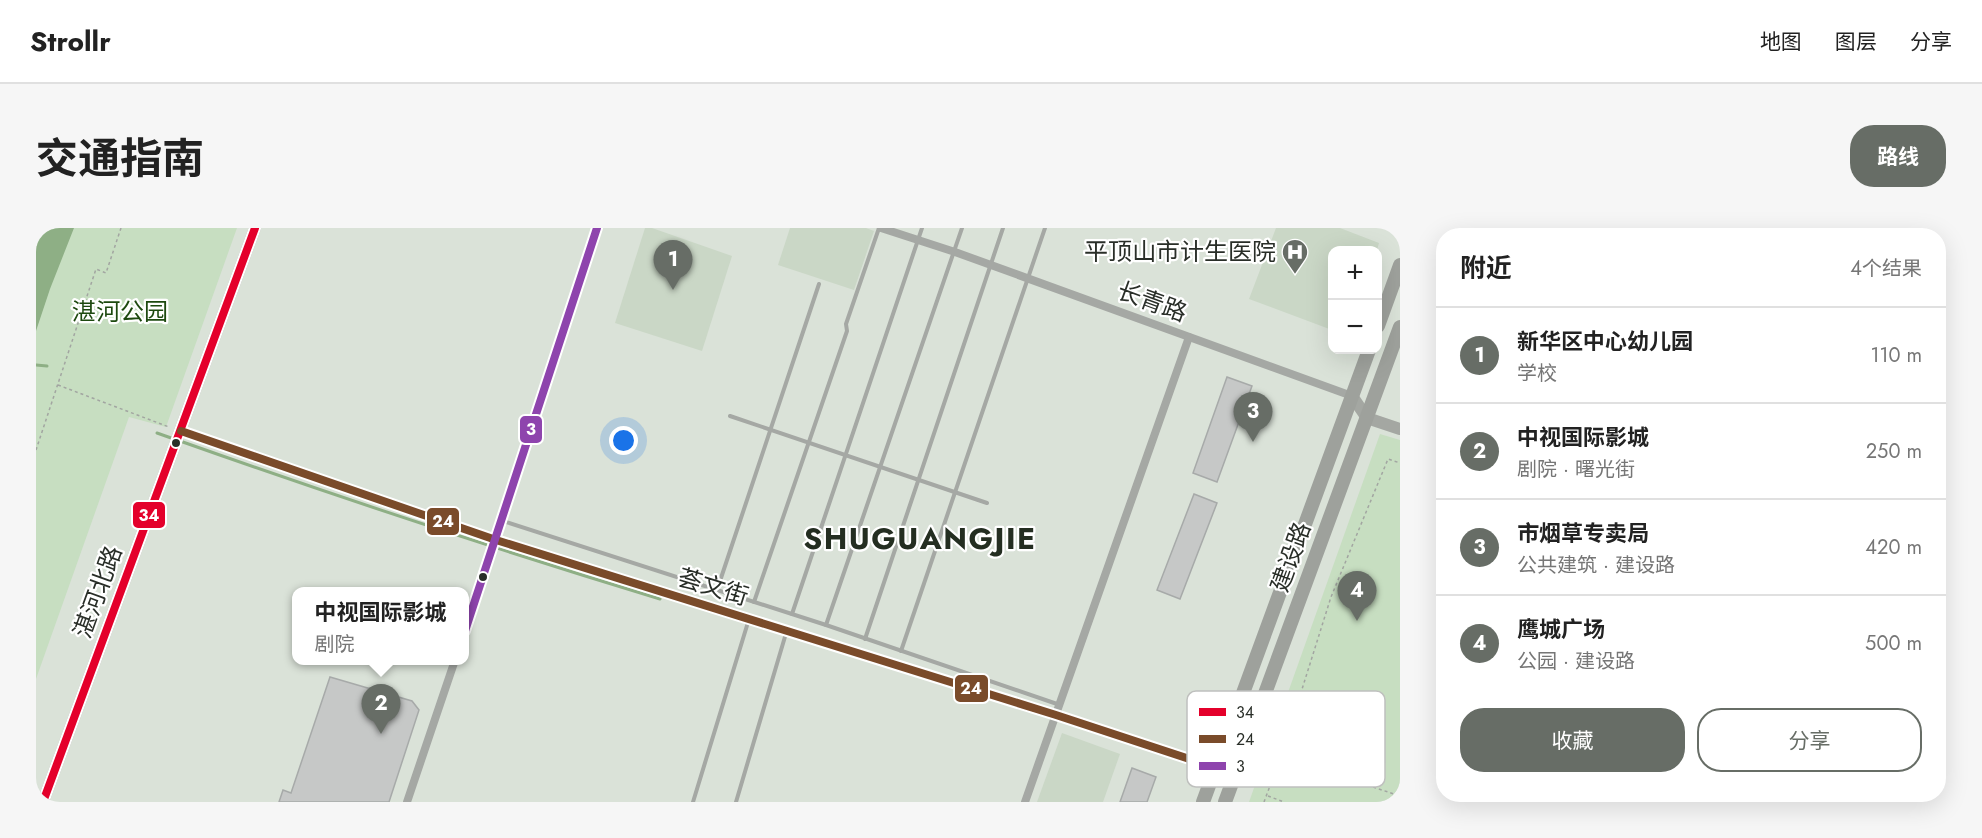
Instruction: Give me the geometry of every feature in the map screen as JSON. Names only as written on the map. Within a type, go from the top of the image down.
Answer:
[{"type":"main road","points":[[1382,313],[1400,265]]},
{"type":"main road","name":"建设路","points":[[1266,691],[1400,327]]},
{"type":"main road","name":"建设路","points":[[1244,691],[1368,354]]},
{"type":"main road","name":"建设路","points":[[1203,802],[1209,787]]},
{"type":"main road","name":"建设路","points":[[1225,802],[1230,787]]},
{"type":"street","name":"湛河北路","points":[[43,802],[255,228]]},
{"type":"street","points":[[469,619],[597,228]]},
{"type":"street","name":"长青路","points":[[880,228],[955,252],[1352,396]]},
{"type":"street","points":[[1025,802],[1189,337]]},
{"type":"street","points":[[1352,396],[1367,418],[1400,429]]},
{"type":"street","name":"荟文街","points":[[178,438],[494,546],[787,630],[1187,758]]},
{"type":"street","points":[[407,802],[453,665]]},
{"type":"lane","points":[[754,602],[880,228]]},
{"type":"lane","points":[[792,614],[922,228]]},
{"type":"lane","points":[[826,625],[962,228]]},
{"type":"lane","points":[[865,639],[1003,228]]},
{"type":"lane","points":[[901,651],[1045,228]]},
{"type":"lane","points":[[717,590],[819,284]]},
{"type":"lane","points":[[730,416],[987,503]]},
{"type":"lane","points":[[502,520],[826,625],[1060,705]]},
{"type":"lane","points":[[693,802],[749,619]]},
{"type":"lane","points":[[736,802],[787,630]]},
{"type":"path","points":[[36,450],[96,269],[106,273],[121,228]]},
{"type":"path","points":[[57,385],[178,438]]},
{"type":"path","points":[[1301,691],[1331,597],[1388,459],[1400,463]]},
{"type":"path","points":[[1264,802],[1270,787]]},
{"type":"path","points":[[1373,787],[1400,796]]},
{"type":"path","points":[[1267,796],[1284,802]]},
{"type":"shaded area","points":[[36,228],[74,228],[36,331]]},
{"type":"shaded area","points":[[645,228],[652,228],[732,256],[702,351],[615,323]]},
{"type":"shaded area","points":[[790,228],[866,228],[874,231],[854,290],[778,265]]},
{"type":"shaded area","name":"平顶山市计生医院","points":[[1276,228],[1340,228],[1379,243],[1378,246],[1328,246],[1328,329],[1249,299]]},
{"type":"shaded area","points":[[1062,733],[1120,754],[1103,802],[1037,802]]},
{"type":"green space","name":"湛河公园","points":[[36,228],[237,228],[166,427],[129,417],[36,679]]},
{"type":"green space","points":[[1380,434],[1400,440],[1400,802],[1249,802],[1254,787],[1385,787],[1385,691],[1289,691]]},
{"type":"building","points":[[1227,377],[1252,386],[1217,482],[1193,473]]},
{"type":"building","points":[[1194,494],[1217,503],[1180,599],[1157,590]]},
{"type":"building","points":[[330,677],[412,701],[419,710],[389,802],[279,802],[283,790],[291,793]]},
{"type":"building","points":[[1132,768],[1156,777],[1147,802],[1120,802]]},
{"type":"waterway","points":[[36,365],[47,366]]},
{"type":"waterway","points":[[157,433],[174,439]]},
{"type":"waterway","points":[[180,441],[419,523],[660,599]]},
{"type":"transit line","name":"34","points":[[43,802],[255,228]]},
{"type":"transit line","name":"3","points":[[469,619],[597,228]]},
{"type":"transit line","name":"24","points":[[181,431],[496,540],[1187,758]]},
{"type":"place","name":"平顶山市计生医院","points":[[1295,275]]},
{"type":"place","name":"新华区中心幼儿园","points":[[673,290]]},
{"type":"place","name":"市烟草专卖局","points":[[1253,442]]},
{"type":"place","name":"鹰城广场","points":[[1357,621]]},
{"type":"place","name":"中视国际影城","points":[[381,734]]},
{"type":"district","name":"SHUGUANGJIE","points":[[920,539]]}]
